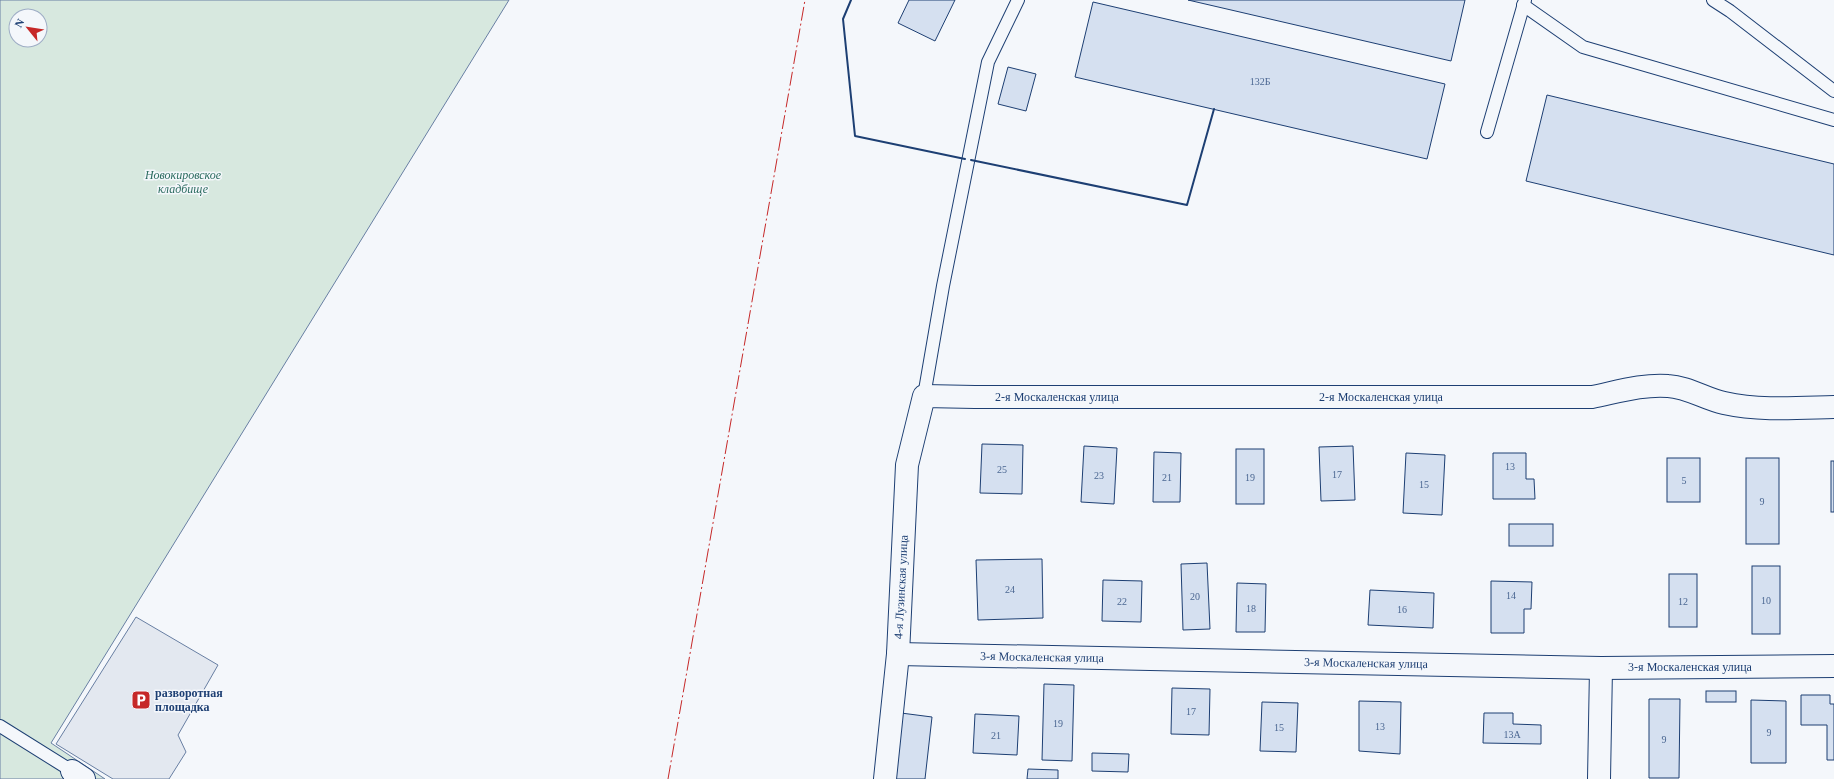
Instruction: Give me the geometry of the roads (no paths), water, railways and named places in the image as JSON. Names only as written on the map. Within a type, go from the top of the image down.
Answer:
[{"type":"street","name":"2-я Москаленская улица","points":[[924,396],[975,398],[1592,397],[1640,388],[1669,386],[1700,394],[1723,403],[1762,409],[1834,407]]},
{"type":"street","name":"4-я Лузинская улица","points":[[885,779],[898,654],[907,465],[924,396]]},
{"type":"street","name":"3-я Москаленская улица","points":[[898,654],[1601,668],[1834,666]]},
{"type":"street","points":[[1599,779],[1601,668]]},
{"type":"lane","points":[[924,396],[943,286],[988,62],[1018,0]]},
{"type":"lane","points":[[1713,0],[1730,11],[1834,91]]},
{"type":"lane","points":[[1487,132],[1524,3],[1583,47],[1834,120]]},
{"type":"lane","points":[[0,726],[74,776]]},
{"type":"place","name":"разворотная площадка","points":[[141,700]]},
{"type":"park label","name":"Новокировское кладбище","points":[[183,182]]}]
